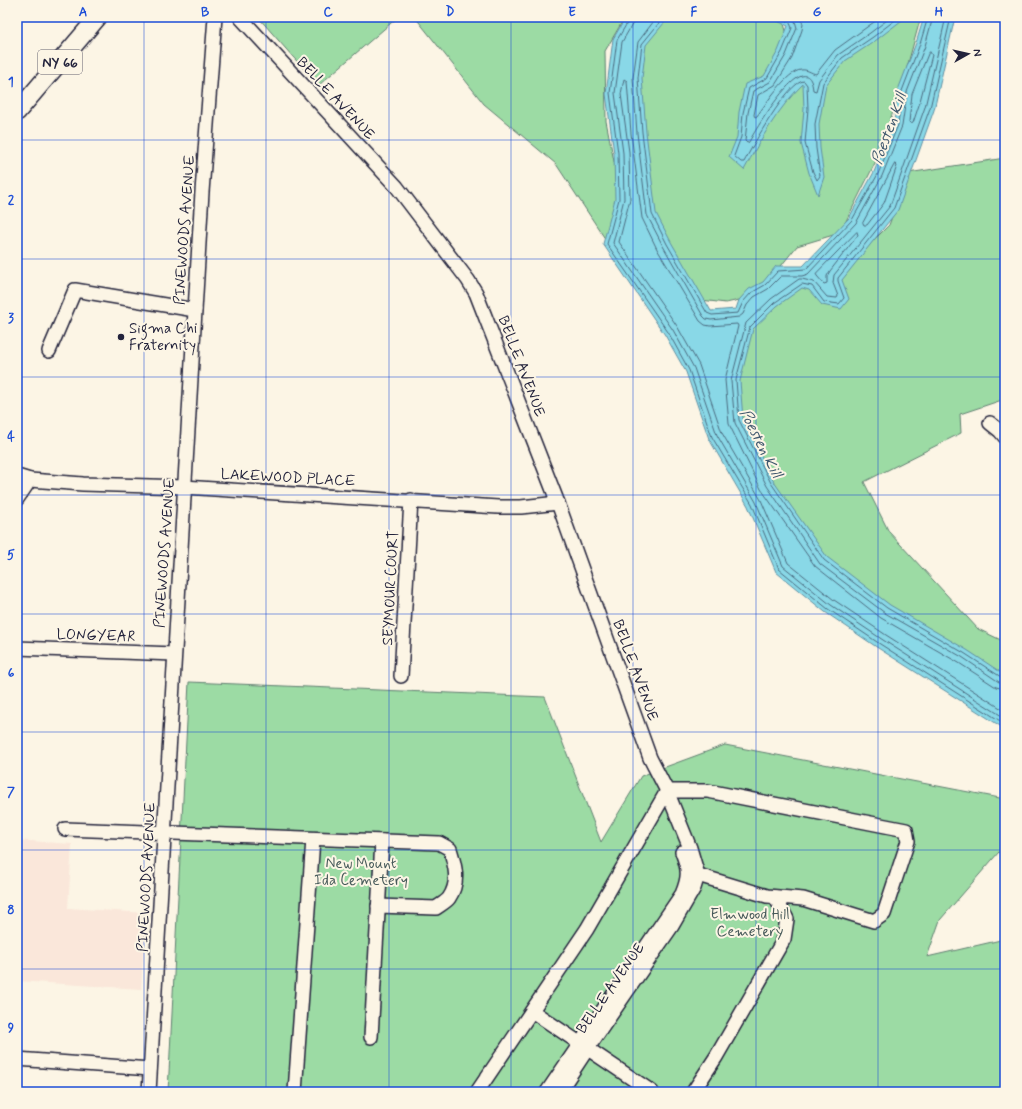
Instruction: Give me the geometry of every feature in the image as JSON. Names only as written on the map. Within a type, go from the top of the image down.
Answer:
[{"type":"main road","name":"NY 66","points":[[19,107],[98,17]]},
{"type":"street","name":"PINEWOODS AVENUE","points":[[149,1092],[202,192],[216,17]]},
{"type":"street","name":"BELLE AVENUE","points":[[240,17],[397,187],[468,280],[476,293],[558,503],[650,758],[667,791],[668,816],[684,856],[687,868],[693,877],[584,1045],[559,1092]]},
{"type":"street","points":[[49,351],[75,290],[195,310]]},
{"type":"street","points":[[990,423],[1005,437]]},
{"type":"street","name":"LAKEWOOD PLACE","points":[[17,476],[30,480],[82,484],[184,487],[411,500],[498,507],[521,507],[558,503]]},
{"type":"street","points":[[17,499],[30,480]]},
{"type":"street","name":"SEYMOUR COURT","points":[[401,676],[411,500]]},
{"type":"street","name":"LONGYEAR","points":[[17,648],[174,654]]},
{"type":"street","points":[[477,1092],[587,929],[667,791],[708,791],[906,830],[908,842],[884,914],[874,921],[803,899],[767,896],[693,877]]},
{"type":"street","points":[[64,829],[165,834],[439,843],[450,849],[455,864],[456,882],[449,898],[436,908],[378,906]]},
{"type":"street","points":[[295,1092],[313,839]]},
{"type":"street","points":[[371,1037],[382,841]]},
{"type":"street","points":[[693,1092],[716,1057],[784,939],[787,919],[774,897]]},
{"type":"street","points":[[532,1011],[652,1092]]},
{"type":"street","name":"BELLE AVENUE","points":[[547,1092],[584,1045]]},
{"type":"street","points":[[17,1059],[150,1069]]},
{"type":"shaded area","points":[[17,840],[72,844],[68,908],[146,913],[141,989],[17,981]]},
{"type":"green space","points":[[258,17],[398,17],[319,85]]},
{"type":"green space","points":[[415,17],[625,17],[605,51],[606,121],[623,207],[646,301],[556,164],[484,104]]},
{"type":"green space","points":[[667,17],[776,17],[783,21],[802,82],[900,18],[920,20],[901,89],[875,163],[840,233],[797,246],[757,296],[726,303],[675,297],[650,239],[637,84],[645,42]]},
{"type":"green space","points":[[1005,158],[1005,399],[960,414],[961,433],[864,482],[889,532],[978,629],[1005,642],[1005,686],[912,631],[821,554],[774,490],[740,421],[735,381],[750,327],[801,286],[839,275],[889,225],[908,173]]},
{"type":"green space","points":[[189,682],[545,697],[601,842],[641,776],[725,745],[1005,799],[1005,845],[940,920],[927,957],[1005,939],[1005,1092],[168,1092]]},
{"type":"water","points":[[626,17],[669,17],[646,45],[642,78],[646,132],[656,213],[711,311],[736,309],[739,300],[749,289],[763,282],[776,266],[803,266],[849,218],[874,172],[894,123],[898,90],[924,17],[955,17],[934,110],[898,210],[842,280],[849,299],[841,309],[822,305],[809,290],[802,288],[777,306],[753,329],[740,381],[743,419],[774,482],[827,557],[890,605],[967,650],[1005,675],[1005,729],[878,648],[825,612],[776,572],[748,506],[709,439],[686,372],[665,335],[603,244],[615,199],[614,153],[606,94],[613,39]]},
{"type":"water","points":[[769,17],[906,17],[875,41],[845,61],[826,85],[819,124],[820,148],[824,177],[818,195],[809,173],[801,143],[804,109],[803,84],[778,114],[744,170],[729,157],[737,137],[739,112],[745,84],[764,76],[778,51],[788,26]]},
{"type":"place","name":"Sigma Chi Fraternity","points":[[121,337]]},
{"type":"water label","name":"Poesten Kill","points":[[888,128]]},
{"type":"water label","name":"Poesten Kill","points":[[762,443]]},
{"type":"park label","name":"New Mount Ida Cemetery","points":[[361,872]]},
{"type":"park label","name":"Elmwood Hill Cemetery","points":[[750,922]]}]
